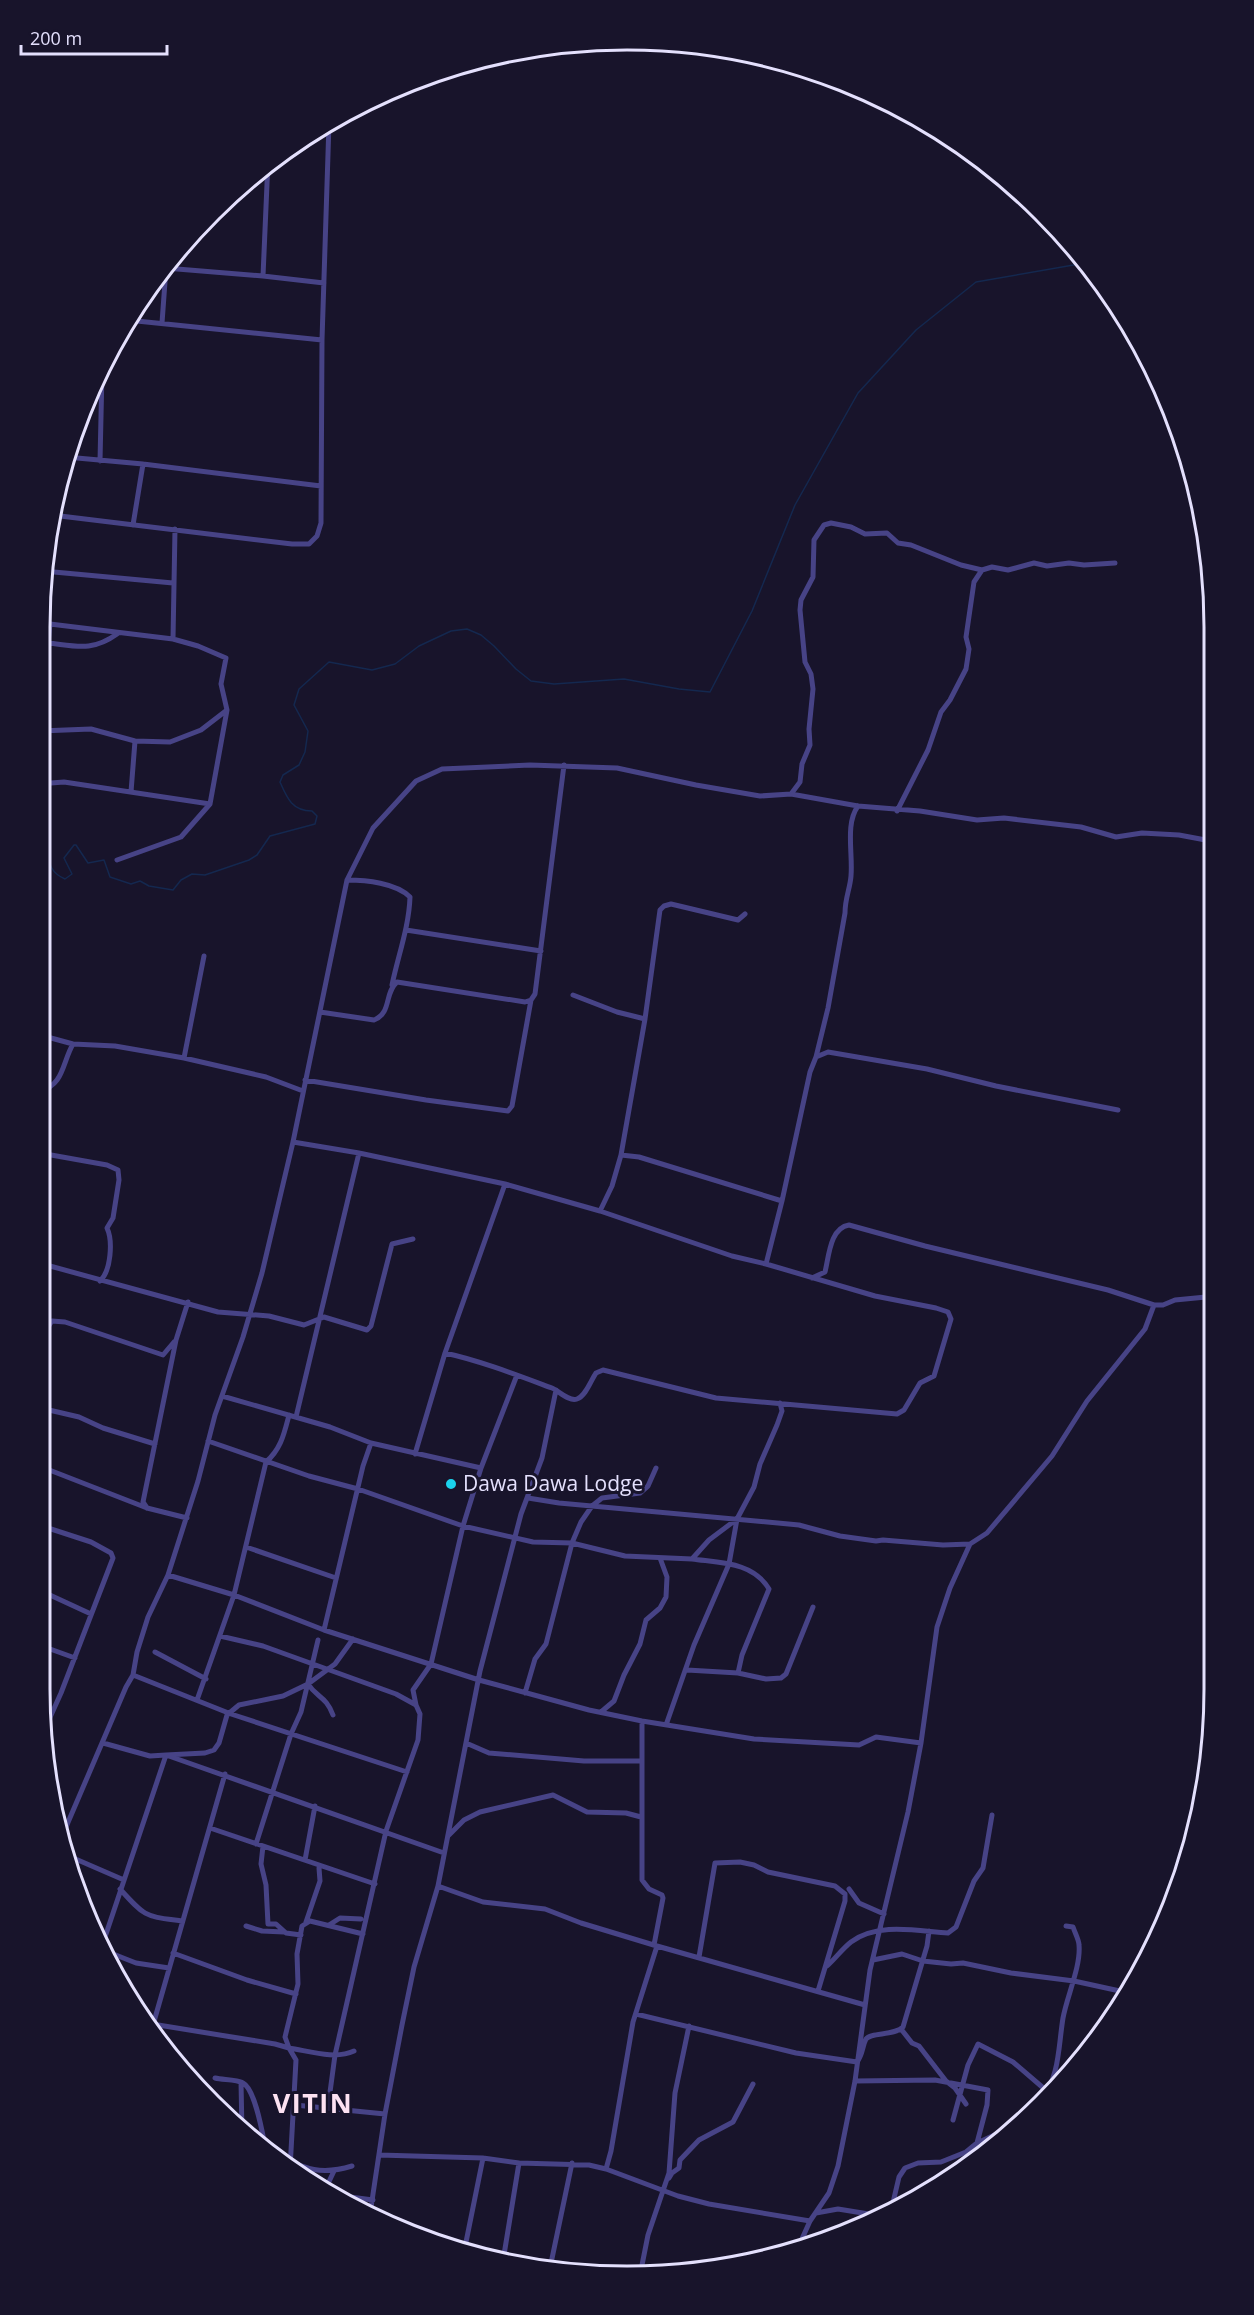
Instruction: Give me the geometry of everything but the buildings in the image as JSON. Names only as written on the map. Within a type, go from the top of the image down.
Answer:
[{"type":"street","points":[[61,516],[292,544],[309,544],[317,536],[321,523],[322,340],[329,133]]},
{"type":"street","points":[[263,276],[267,175]]},
{"type":"street","points":[[174,269],[324,284]]},
{"type":"street","points":[[162,323],[164,282]]},
{"type":"street","points":[[138,321],[322,340]]},
{"type":"street","points":[[100,461],[102,388]]},
{"type":"street","points":[[75,458],[321,486]]},
{"type":"street","points":[[133,525],[143,464]]},
{"type":"street","points":[[791,794],[800,782],[802,764],[810,745],[809,729],[813,689],[811,675],[805,662],[801,600],[813,577],[814,540],[824,525],[831,523],[851,527],[865,534],[887,533],[898,543],[911,545],[961,565],[982,570],[992,567],[1008,570],[1034,563],[1047,566],[1069,563],[1084,566],[1114,563]]},
{"type":"street","points":[[173,639],[176,529]]},
{"type":"street","points":[[897,811],[928,750],[940,712],[950,700],[966,669],[969,650],[966,637],[974,582],[982,570]]},
{"type":"street","points":[[52,573],[173,583]]},
{"type":"street","points":[[50,624],[117,634],[173,639],[198,646],[226,658],[221,684],[227,710],[210,804],[181,837],[117,860]]},
{"type":"street","points":[[50,643],[83,647],[103,644],[117,634]]},
{"type":"street","points":[[50,731],[91,729],[135,741],[170,742],[201,730],[227,710]]},
{"type":"street","points":[[131,792],[135,741]]},
{"type":"street","points":[[305,1080],[436,1102],[508,1111],[512,1106],[531,1000],[535,994],[564,765]]},
{"type":"street","points":[[66,1826],[133,1675],[137,1652],[148,1617],[168,1575],[222,1396],[250,1315],[292,1142],[347,880],[373,828],[416,781],[442,769],[564,765],[617,768],[760,796],[791,794],[897,811],[920,811],[977,820],[1004,818],[1081,827],[1116,837],[1142,833],[1179,835],[1204,840]]},
{"type":"street","points":[[50,783],[64,782],[210,804]]},
{"type":"street","points":[[766,1264],[810,1072],[828,1008],[844,913],[844,897],[851,879],[852,838],[850,829],[853,813],[858,806]]},
{"type":"street","points":[[320,1012],[374,1020],[385,1013],[400,946],[406,930],[410,897],[404,891],[364,880],[347,880]]},
{"type":"street","points":[[600,1211],[612,1186],[621,1155],[645,1019],[660,910],[671,904],[738,920],[745,914]]},
{"type":"street","points":[[406,930],[541,951]]},
{"type":"street","points":[[184,1058],[204,956]]},
{"type":"street","points":[[392,986],[398,982],[525,1002],[531,1000]]},
{"type":"street","points":[[573,995],[617,1012],[645,1019]]},
{"type":"street","points":[[50,1038],[73,1044],[115,1046],[184,1058],[266,1077],[303,1091]]},
{"type":"street","points":[[50,1088],[59,1079],[65,1058],[73,1044]]},
{"type":"street","points":[[816,1057],[828,1052],[915,1067],[996,1086],[1118,1110]]},
{"type":"street","points":[[292,1142],[359,1153],[505,1184],[600,1211],[732,1256],[875,1296],[936,1308],[948,1312],[951,1319],[934,1376],[920,1383],[901,1413],[716,1398],[603,1371],[596,1372],[584,1394],[578,1399],[571,1399],[556,1390],[445,1353]]},
{"type":"street","points":[[296,1417],[359,1153]]},
{"type":"street","points":[[50,1155],[107,1165],[118,1170],[119,1180],[112,1218],[107,1228],[111,1241],[108,1267],[105,1276],[99,1281]]},
{"type":"street","points":[[621,1155],[639,1157],[782,1201]]},
{"type":"street","points":[[415,1454],[445,1353],[505,1184]]},
{"type":"street","points":[[812,1278],[825,1272],[835,1233],[842,1226],[849,1225],[925,1246],[1108,1290],[1154,1305],[1163,1305],[1175,1300],[1204,1298]]},
{"type":"street","points":[[50,1266],[99,1281],[189,1302],[207,1310],[269,1316],[304,1325],[324,1317],[367,1330],[371,1326],[392,1244],[413,1239]]},
{"type":"street","points":[[147,1508],[143,1502],[176,1340],[189,1302]]},
{"type":"street","points":[[528,1498],[799,1525],[840,1536],[876,1541],[943,1545],[970,1544],[987,1533],[1052,1456],[1087,1401],[1145,1329],[1154,1305]]},
{"type":"street","points":[[50,1324],[52,1321],[65,1322],[163,1355],[176,1340]]},
{"type":"street","points":[[404,1698],[413,1690],[431,1664],[463,1526],[481,1468],[517,1376]]},
{"type":"street","points":[[372,2206],[385,2114],[414,1967],[438,1886],[491,1625],[521,1514],[542,1458],[556,1390]]},
{"type":"street","points":[[222,1396],[296,1417],[371,1443],[481,1468]]},
{"type":"street","points":[[666,1725],[694,1645],[729,1564],[737,1519],[754,1488],[760,1464],[783,1411],[780,1403]]},
{"type":"street","points":[[50,1410],[79,1417],[102,1428],[155,1444]]},
{"type":"street","points":[[197,1700],[234,1595],[266,1462],[281,1444],[289,1415]]},
{"type":"street","points":[[208,1441],[309,1476],[358,1489],[463,1526],[533,1542],[572,1543],[625,1556],[692,1559],[746,1568],[762,1578],[769,1590],[742,1655],[738,1673]]},
{"type":"street","points":[[324,1630],[371,1443]]},
{"type":"street","points":[[525,1693],[535,1659],[546,1644],[572,1543],[581,1522],[592,1506],[602,1498],[640,1493],[648,1486],[656,1468]]},
{"type":"street","points":[[50,1470],[147,1508],[187,1518]]},
{"type":"street","points":[[692,1559],[709,1540],[737,1519]]},
{"type":"street","points":[[50,1529],[91,1542],[111,1553],[113,1558],[51,1714]]},
{"type":"street","points":[[802,2238],[810,2221],[830,2193],[834,2181],[855,2081],[873,1960],[908,1812],[921,1743],[937,1627],[950,1587],[970,1544]]},
{"type":"street","points":[[246,1547],[336,1578]]},
{"type":"street","points":[[601,1712],[614,1701],[640,1644],[646,1620],[660,1608],[666,1597],[668,1577],[660,1558]]},
{"type":"street","points":[[168,1575],[234,1595],[353,1640],[479,1680],[601,1712],[754,1739],[859,1745],[876,1737],[921,1743]]},
{"type":"street","points":[[50,1595],[92,1614]]},
{"type":"street","points":[[687,1670],[738,1673],[766,1679],[781,1678],[786,1674],[813,1606]]},
{"type":"street","points":[[220,1636],[263,1646],[312,1662],[404,1698],[416,1705]]},
{"type":"street","points":[[256,1844],[291,1734],[301,1712],[318,1640]]},
{"type":"street","points":[[103,1743],[150,1756],[204,1754],[214,1750],[219,1743],[227,1715],[239,1705],[283,1696],[308,1684],[335,1664],[353,1640]]},
{"type":"street","points":[[50,1649],[75,1658]]},
{"type":"street","points":[[155,1652],[206,1678]]},
{"type":"street","points":[[133,1675],[231,1714],[407,1772]]},
{"type":"street","points":[[308,1684],[323,1697],[333,1715]]},
{"type":"street","points":[[328,2107],[334,2055],[386,1831],[418,1740],[420,1714],[413,1690]]},
{"type":"street","points":[[606,2169],[636,2014],[656,1946],[663,1898],[662,1895],[649,1889],[642,1880],[642,1721]]},
{"type":"street","points":[[466,1743],[489,1753],[584,1761],[641,1761]]},
{"type":"street","points":[[166,1755],[444,1853]]},
{"type":"street","points":[[106,1936],[166,1755]]},
{"type":"street","points":[[155,2020],[225,1774]]},
{"type":"street","points":[[448,1836],[470,1816],[498,1806],[553,1795],[587,1812],[626,1813],[641,1817]]},
{"type":"street","points":[[305,1860],[315,1806]]},
{"type":"street","points":[[826,1967],[861,1936],[898,1930],[948,1933],[956,1927],[974,1881],[983,1868],[992,1815]]},
{"type":"street","points":[[210,1828],[375,1884]]},
{"type":"street","points":[[263,1846],[261,1864],[266,1885],[268,1924],[276,1924],[286,1933]]},
{"type":"street","points":[[76,1859],[123,1880]]},
{"type":"street","points":[[699,1957],[715,1863],[740,1862],[754,1865],[768,1872],[835,1886],[845,1894],[843,1913],[818,1991]]},
{"type":"street","points":[[291,2158],[296,2060],[285,2037],[296,1994],[297,1954],[302,1926],[306,1922],[320,1881],[319,1868]]},
{"type":"street","points":[[438,1886],[483,1902],[545,1909],[581,1923],[656,1946],[865,2005]]},
{"type":"street","points":[[120,1889],[140,1911],[149,1916],[182,1921]]},
{"type":"street","points":[[849,1889],[859,1903],[884,1914]]},
{"type":"street","points":[[329,1925],[340,1918],[361,1919]]},
{"type":"street","points":[[306,1922],[329,1925],[363,1934]]},
{"type":"street","points":[[246,1926],[262,1931],[301,1935]]},
{"type":"street","points":[[1053,2078],[1060,2055],[1064,2018],[1074,1981],[1080,1945],[1073,1928],[1066,1926]]},
{"type":"street","points":[[857,2062],[870,2036],[898,2032],[901,2029],[911,2004],[929,1931]]},
{"type":"street","points":[[114,1953],[136,1962],[169,1968]]},
{"type":"street","points":[[173,1953],[247,1980],[296,1994]]},
{"type":"street","points":[[873,1960],[902,1954],[923,1961],[963,1963],[1118,1991]]},
{"type":"street","points":[[636,2014],[796,2053],[857,2062]]},
{"type":"street","points":[[159,2026],[334,2055],[345,2055],[354,2051]]},
{"type":"street","points":[[642,2265],[648,2235],[669,2173],[675,2093],[689,2026]]},
{"type":"street","points":[[901,2029],[912,2043],[919,2046],[946,2081],[956,2088],[966,2104]]},
{"type":"street","points":[[953,2120],[959,2094],[978,2044],[1013,2062],[1043,2088]]},
{"type":"street","points":[[215,2078],[241,2082],[248,2087],[263,2136]]},
{"type":"street","points":[[855,2081],[946,2081],[988,2090],[977,2147]]},
{"type":"street","points":[[241,2082],[242,2118]]},
{"type":"street","points":[[662,2190],[672,2173],[679,2168],[680,2160],[692,2146],[733,2122],[753,2084]]},
{"type":"street","points":[[295,2105],[385,2114]]},
{"type":"street","points":[[893,2200],[898,2177],[905,2168],[918,2163],[941,2162],[966,2152],[990,2137]]},
{"type":"street","points":[[380,2155],[483,2158],[519,2163],[572,2163],[606,2169],[662,2190],[709,2204],[810,2221]]},
{"type":"street","points":[[466,2242],[483,2158]]},
{"type":"street","points":[[504,2252],[519,2163]]},
{"type":"street","points":[[551,2261],[572,2163]]},
{"type":"street","points":[[306,2168],[334,2171],[352,2166]]},
{"type":"street","points":[[329,2182],[334,2171]]},
{"type":"street","points":[[357,2198],[373,2200]]},
{"type":"street","points":[[816,2213],[838,2209],[866,2214]]},
{"type":"waterway","points":[[50,864],[57,875],[65,879],[72,874],[64,858],[76,845],[88,863],[104,860],[110,877],[131,884],[140,881],[149,886],[173,890],[181,880],[192,874],[205,875],[249,860],[257,855],[270,836],[315,824],[317,816],[312,811],[295,806],[280,782],[283,775],[299,765],[305,752],[308,731],[294,705],[299,689],[329,662],[372,670],[395,664],[419,646],[451,631],[467,629],[481,635],[531,681],[554,684],[624,679],[710,692],[752,611],[795,505],[858,393],[916,330],[976,282],[1076,265]]},
{"type":"place","name":"Dawa Dawa Lodge","points":[[451,1484]]},
{"type":"district","name":"VITIN","points":[[313,2104]]}]
